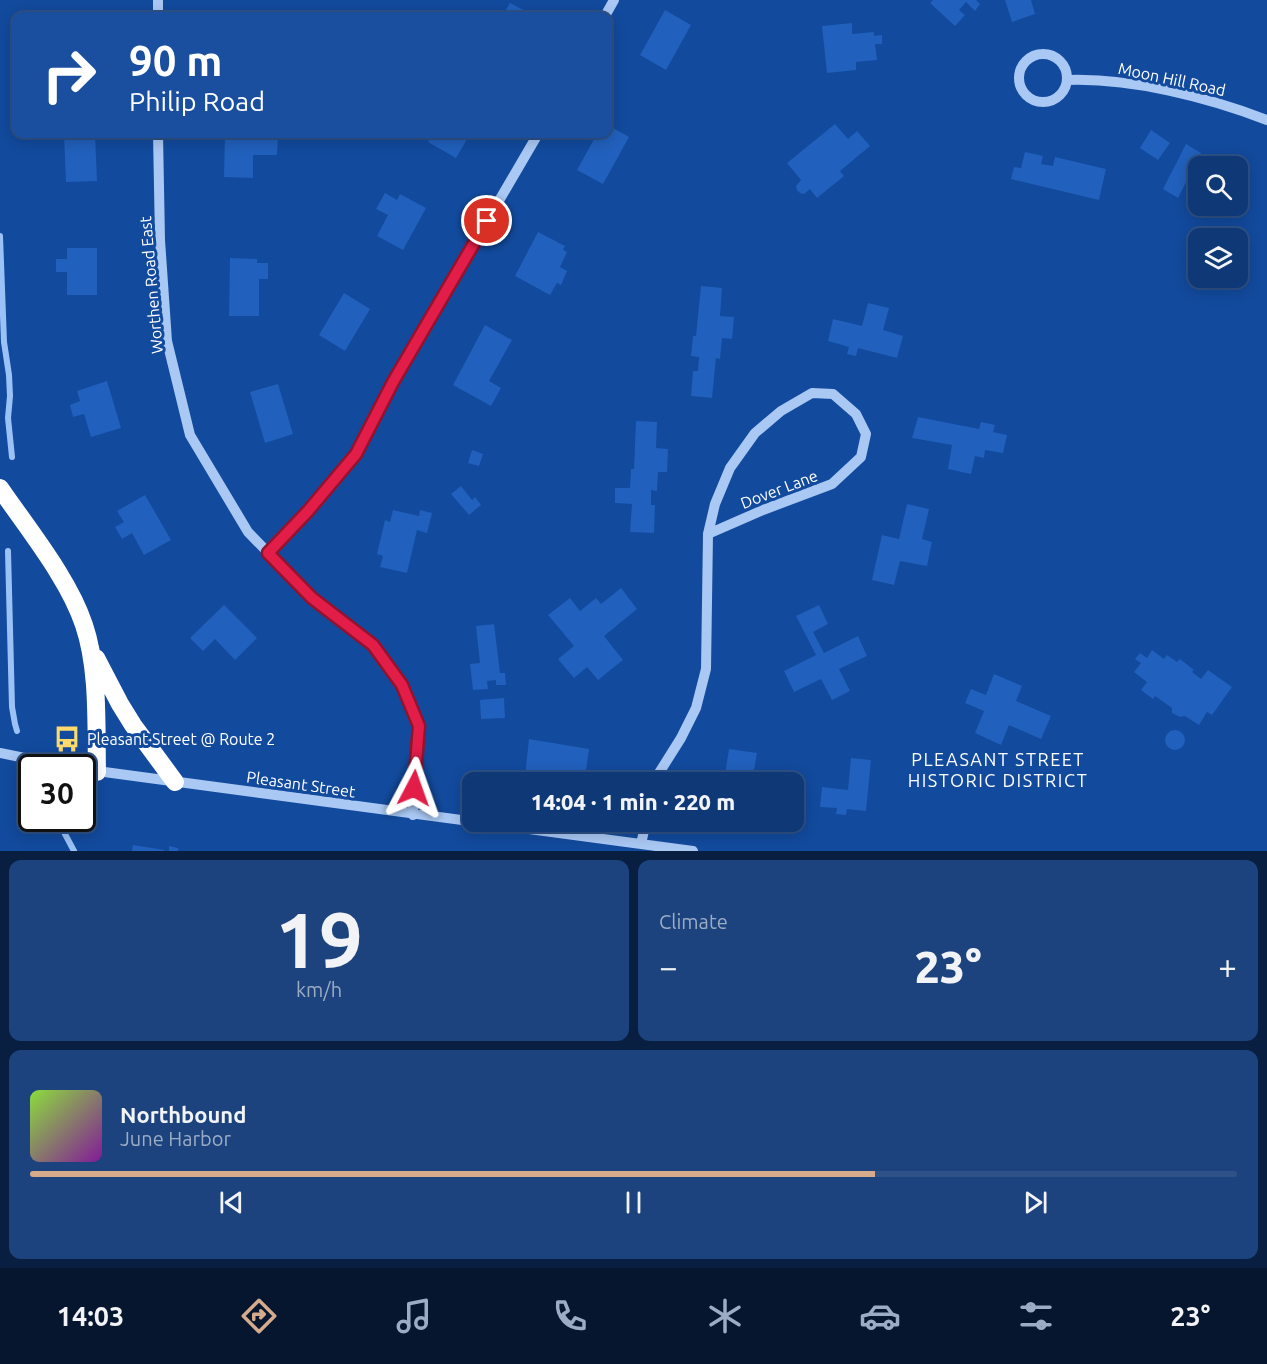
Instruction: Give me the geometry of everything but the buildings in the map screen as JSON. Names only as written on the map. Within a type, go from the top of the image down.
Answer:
[{"type":"highway","points":[[0,488],[52,563],[81,614],[90,646],[94,678],[91,754]]},
{"type":"highway","points":[[90,646],[127,715],[175,782]]},
{"type":"street","points":[[1044,54],[1051,55],[1064,65],[1068,80],[1062,94],[1048,102],[1033,100],[1026,95],[1019,81],[1020,72],[1028,59],[1044,54]]},
{"type":"street","name":"Moon Hill Road","points":[[1068,80],[1136,84],[1248,112],[1267,120]]},
{"type":"street","name":"Worthen Road East","points":[[158,138],[160,240],[167,341],[190,435],[248,532],[312,598],[373,645],[402,685],[419,726],[412,814]]},
{"type":"street","points":[[268,553],[308,511],[356,454],[399,372],[536,138]]},
{"type":"street","name":"Dover Lane","points":[[660,772],[696,708],[706,669],[708,534],[715,504],[730,468],[755,433],[782,411],[812,393],[833,394],[856,414],[866,434],[861,457],[832,484],[708,534]]},
{"type":"street","points":[[0,753],[18,757]]},
{"type":"street","name":"Pleasant Street","points":[[96,771],[693,851]]},
{"type":"street","points":[[640,844],[643,832]]},
{"type":"waterway","points":[[0,236],[4,342],[10,396],[8,418],[12,457]]},
{"type":"waterway","points":[[8,551],[12,707],[17,731]]},
{"type":"waterway","points":[[64,832],[74,851]]},
{"type":"place","name":"Pleasant Street @ Route 2","points":[[67,739]]},
{"type":"district","name":"PLEASANT STREET HISTORIC DISTRICT","points":[[998,769]]},
{"type":"route","points":[[414,788],[419,726],[402,685],[373,645],[312,598],[268,553],[308,511],[356,454],[393,382],[487,221]]}]
